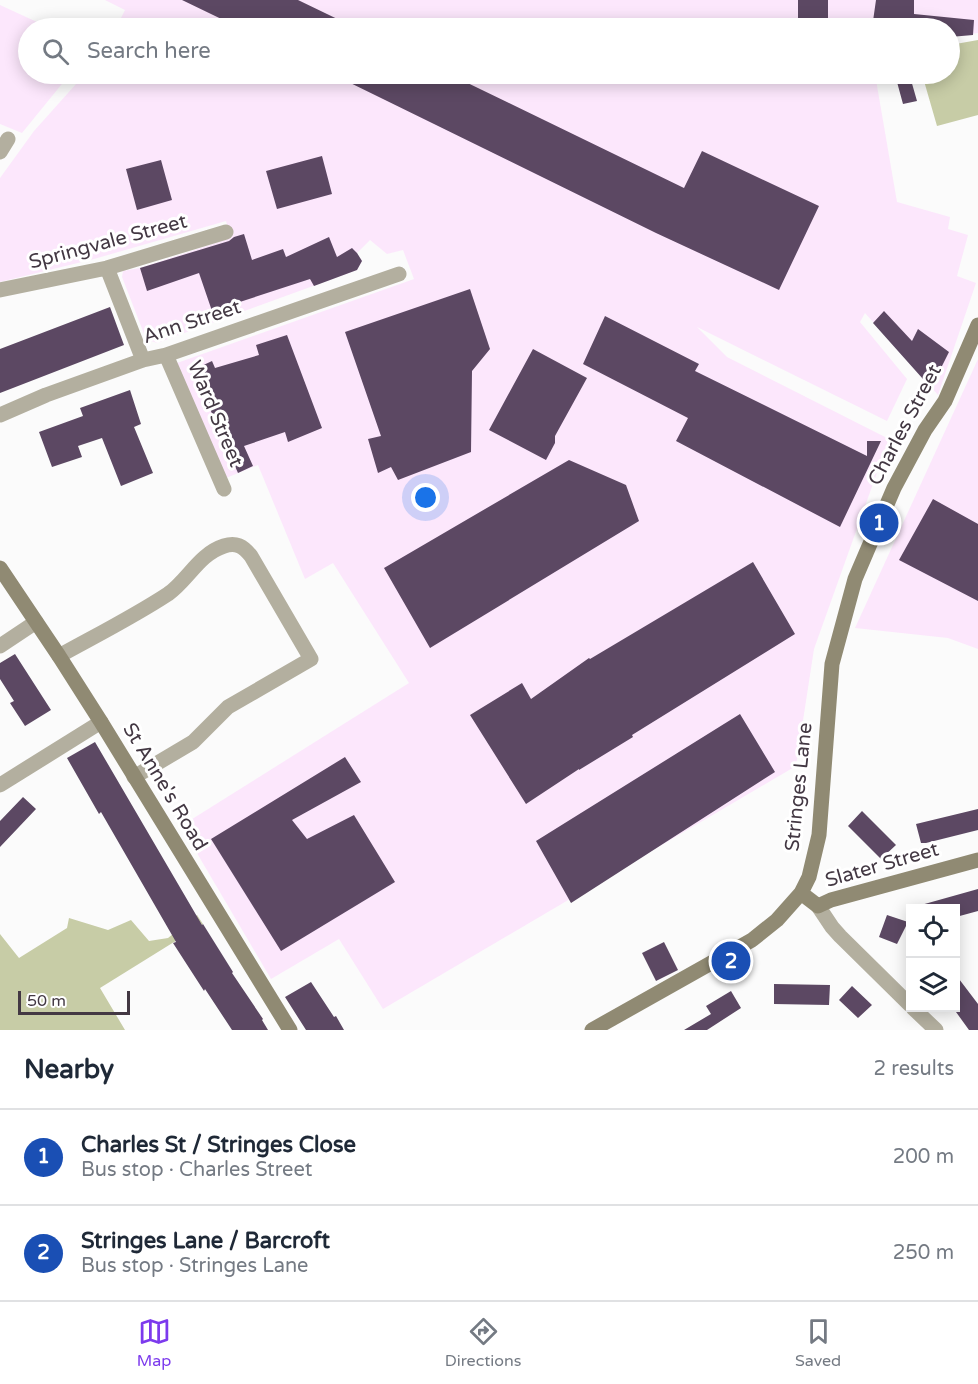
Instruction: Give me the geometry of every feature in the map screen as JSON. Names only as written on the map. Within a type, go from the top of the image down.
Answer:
[{"type":"street","name":"Springvale Street","points":[[0,290],[107,268],[226,232]]},
{"type":"street","points":[[107,268],[143,360]]},
{"type":"street","name":"Ann Street","points":[[0,415],[46,395],[143,360],[166,355],[399,274]]},
{"type":"street","name":"Charles Street","points":[[855,579],[894,488],[925,430],[945,401],[978,325]]},
{"type":"street","name":"Ward Street","points":[[166,355],[224,489]]},
{"type":"street","points":[[59,656],[170,592],[204,558],[218,549],[237,544],[251,556],[311,659],[228,707],[193,742],[134,777]]},
{"type":"street","name":"St Anne's Road","points":[[0,568],[101,722],[290,1030]]},
{"type":"street","name":"Stringes Lane","points":[[592,1030],[752,940],[777,920],[801,892],[808,877],[819,835],[832,664],[855,579]]},
{"type":"street","points":[[0,646],[36,622]]},
{"type":"street","points":[[0,785],[101,722]]},
{"type":"street","name":"Slater Street","points":[[801,892],[818,906],[831,900],[978,860]]},
{"type":"street","points":[[818,906],[840,936],[906,1000]]},
{"type":"street","points":[[918,1012],[936,1030]]},
{"type":"shaded area","points":[[105,0],[978,0],[978,33],[960,36],[960,18],[121,18],[125,10]]},
{"type":"shaded area","points":[[0,5],[28,18],[18,18],[18,84],[62,84],[22,133],[0,124]]},
{"type":"shaded area","points":[[76,84],[877,84],[897,202],[950,217],[948,229],[968,235],[957,276],[976,283],[938,395],[865,313],[860,322],[907,379],[887,421],[697,327],[727,357],[889,439],[814,649],[796,766],[383,1009],[339,939],[271,979],[181,826],[409,683],[333,563],[305,579],[258,465],[226,478],[177,363],[414,279],[403,250],[387,254],[370,240],[357,253],[362,261],[357,270],[157,343],[146,339],[122,277],[123,271],[140,268],[231,238],[226,221],[94,259],[0,282],[0,178],[34,131]]},
{"type":"shaded area","points":[[978,359],[978,649],[948,638],[855,628]]},
{"type":"green space","points":[[978,40],[978,115],[937,126],[925,84],[960,84],[960,43]]},
{"type":"green space","points":[[197,915],[203,924],[100,988],[125,1030],[0,1030],[0,934],[19,958],[67,928],[69,918],[108,930],[131,920],[149,941],[168,938]]},
{"type":"building","points":[[182,0],[298,0],[335,18],[219,18]]},
{"type":"building","points":[[798,0],[828,0],[828,18],[798,18]]},
{"type":"building","points":[[876,0],[914,0],[914,14],[954,18],[873,18]]},
{"type":"building","points":[[960,19],[974,20],[973,35],[960,36]]},
{"type":"building","points":[[352,84],[470,84],[684,188],[702,151],[819,206],[779,290],[656,233]]},
{"type":"building","points":[[898,84],[912,84],[917,101],[903,104]]},
{"type":"building","points":[[322,156],[332,194],[277,209],[266,171]]},
{"type":"building","points":[[161,160],[172,200],[137,210],[126,169]]},
{"type":"building","points":[[244,234],[252,260],[283,249],[286,257],[329,237],[337,257],[352,248],[362,261],[357,270],[314,286],[310,279],[212,311],[199,273],[147,291],[140,268],[229,241]]},
{"type":"building","points":[[470,289],[490,349],[472,371],[471,452],[398,480],[391,467],[378,473],[368,439],[381,436],[345,332]]},
{"type":"building","points":[[110,307],[124,345],[0,393],[0,349]]},
{"type":"building","points":[[884,311],[912,341],[918,329],[949,352],[931,388],[873,323]]},
{"type":"building","points":[[605,316],[699,364],[695,371],[867,456],[867,441],[881,441],[840,527],[676,441],[688,418],[583,364]]},
{"type":"building","points":[[287,335],[322,428],[288,442],[285,432],[244,446],[253,466],[238,473],[193,370],[212,361],[215,368],[259,355],[256,345]]},
{"type":"building","points":[[533,349],[587,378],[555,436],[555,443],[546,460],[489,430]]},
{"type":"building","points":[[130,390],[141,424],[134,427],[153,473],[121,486],[102,438],[78,446],[82,457],[52,467],[39,432],[83,416],[80,408]]},
{"type":"building","points":[[569,460],[626,485],[639,521],[430,648],[384,568]]},
{"type":"building","points":[[933,499],[978,524],[978,601],[899,560]]},
{"type":"building","points":[[753,562],[795,634],[526,804],[470,715],[522,683],[531,699],[589,658]]},
{"type":"building","points":[[15,654],[51,710],[25,726],[10,703],[14,701],[0,679],[0,663]]},
{"type":"building","points":[[740,714],[775,772],[571,903],[536,841]]},
{"type":"building","points":[[95,742],[202,925],[268,1030],[232,1030],[173,943],[176,942],[67,758]]},
{"type":"building","points":[[345,757],[361,782],[292,820],[307,839],[354,815],[395,882],[281,951],[211,839]]},
{"type":"building","points":[[23,797],[36,809],[0,847],[0,821]]},
{"type":"building","points":[[978,809],[978,830],[921,843],[916,824]]},
{"type":"building","points":[[862,811],[896,845],[881,859],[848,826]]},
{"type":"building","points":[[978,889],[978,911],[960,916],[960,904],[925,904]]},
{"type":"building","points":[[887,915],[906,921],[897,944],[879,937]]},
{"type":"building","points":[[664,942],[678,970],[656,981],[642,953]]},
{"type":"building","points":[[960,980],[978,1004],[978,1030],[969,1030],[956,1012],[960,1012]]},
{"type":"building","points":[[311,982],[344,1030],[306,1030],[285,997]]},
{"type":"building","points":[[774,984],[830,985],[829,1005],[774,1004]]},
{"type":"building","points":[[852,986],[872,1005],[858,1018],[839,1000]]},
{"type":"building","points":[[731,991],[741,1008],[707,1030],[684,1030],[711,1014],[706,1006]]},
{"type":"place","name":"Charles St / Stringes Close","points":[[879,523]]},
{"type":"place","name":"Stringes Lane / Barcroft","points":[[731,961]]}]
